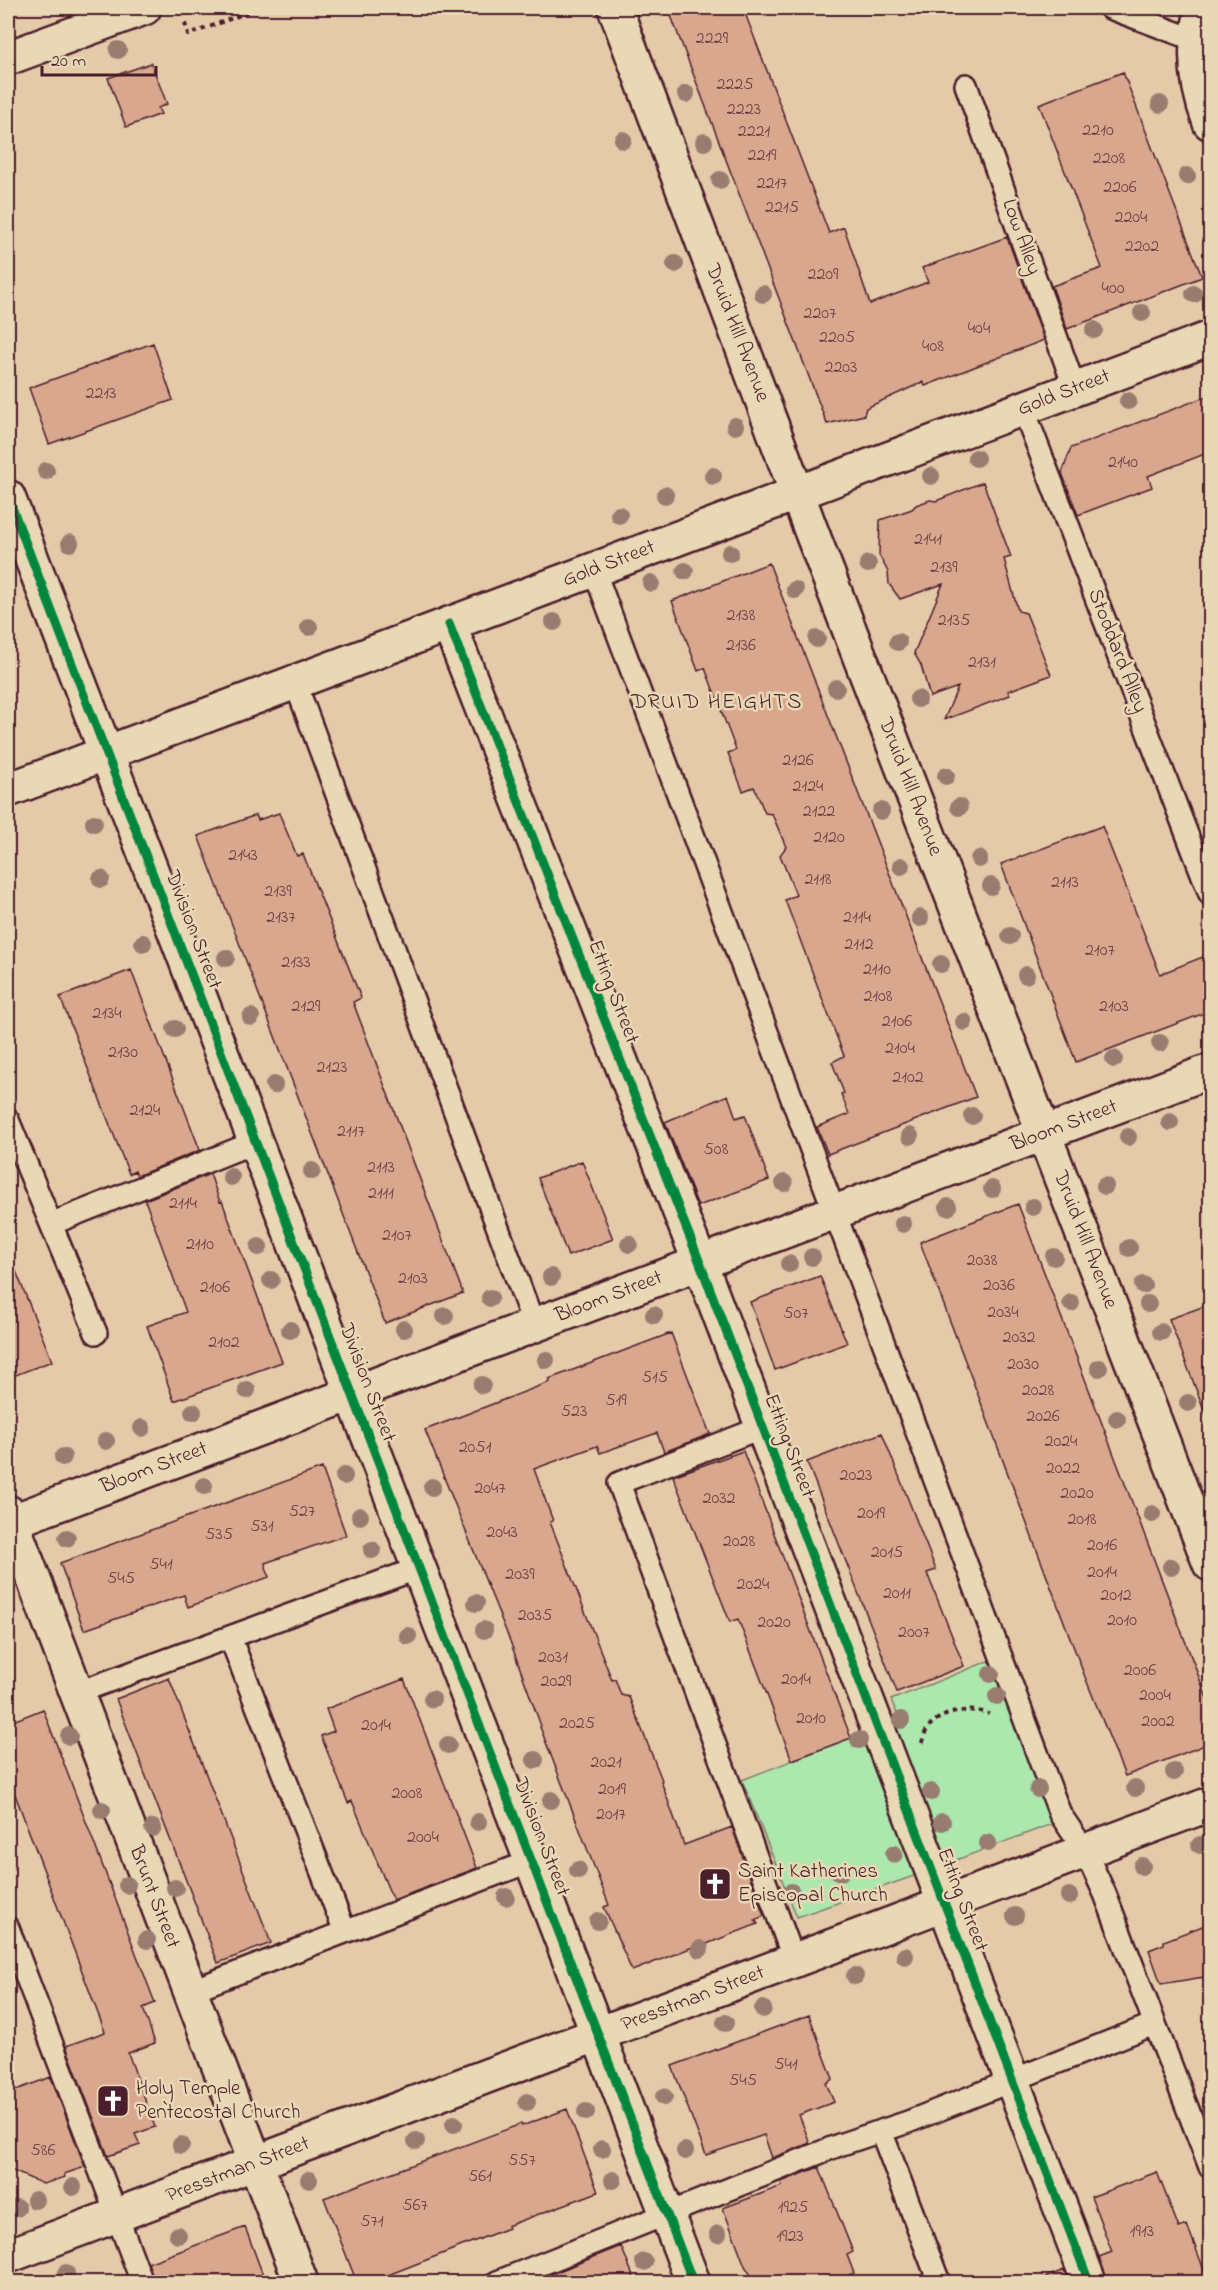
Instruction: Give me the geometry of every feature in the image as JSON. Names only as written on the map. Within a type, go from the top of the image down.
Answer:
[{"type":"street","points":[[8,58],[144,8]]},
{"type":"street","name":"Druid Hill Avenue","points":[[615,8],[1043,1134],[1210,1564]]},
{"type":"street","points":[[1203,8],[1198,24],[1196,62],[1207,106]]},
{"type":"street","name":"Gold Street","points":[[8,790],[1210,338]]},
{"type":"street","name":"Division Street","points":[[8,497],[693,2283]]},
{"type":"street","name":"Etting Street","points":[[449,624],[700,1263],[1089,2283]]},
{"type":"street","name":"Bloom Street","points":[[9,1519],[352,1393],[1210,1071]]},
{"type":"street","name":"Brunt Street","points":[[9,1519],[302,2283]]},
{"type":"street","name":"Presstman Street","points":[[8,2256],[1210,1804]]},
{"type":"lane","points":[[1110,8],[1198,41]]},
{"type":"lane","name":"Low Alley","points":[[966,85],[1075,388]]},
{"type":"lane","name":"Stoddard Alley","points":[[1023,408],[1210,894]]},
{"type":"lane","points":[[594,570],[1060,1814],[1085,1851],[1105,1894],[1210,2167]]},
{"type":"lane","points":[[295,682],[534,1325]]},
{"type":"lane","points":[[8,1120],[96,1334]]},
{"type":"lane","points":[[51,1224],[255,1142]]},
{"type":"lane","points":[[763,1427],[619,1483],[794,1960]]},
{"type":"lane","points":[[76,1693],[418,1568]]},
{"type":"lane","points":[[230,1637],[345,1932]]},
{"type":"lane","points":[[190,1991],[531,1861]]},
{"type":"lane","points":[[8,1928],[142,2283]]},
{"type":"lane","points":[[497,2283],[839,2145],[1154,2024]]},
{"type":"lane","points":[[881,2130],[939,2283]]},
{"type":"path","points":[[185,23],[188,35],[259,8]]},
{"type":"path","points":[[921,1743],[928,1727],[945,1715],[982,1711],[1004,1720],[1033,1744]]},
{"type":"green space","points":[[996,1658],[1057,1822],[797,1917],[742,1780],[866,1732],[898,1716],[891,1700]]},
{"type":"building","points":[[668,8],[743,8],[829,233],[844,227],[870,304],[928,282],[922,268],[1007,237],[1044,340],[925,386],[923,382],[866,408],[864,415],[827,424]]},
{"type":"building","points":[[151,63],[167,104],[158,108],[161,114],[126,127],[108,78]]},
{"type":"building","points":[[1123,72],[1202,277],[1067,329],[1052,286],[1102,268],[1039,104]]},
{"type":"building","points":[[153,343],[173,400],[49,444],[29,388]]},
{"type":"building","points":[[1210,395],[1210,452],[1148,476],[1152,487],[1078,515],[1062,473],[1071,448]]},
{"type":"building","points":[[983,482],[1011,557],[1004,559],[1018,611],[1026,613],[1051,675],[1008,691],[1010,695],[944,720],[958,687],[930,697],[921,665],[914,653],[943,584],[900,599],[889,584],[888,572],[879,555],[880,520]]},
{"type":"building","points":[[769,563],[976,1097],[828,1154],[817,1127],[849,1114],[832,1062],[844,1056],[785,900],[796,895],[780,855],[786,847],[772,814],[765,813],[754,787],[743,791],[728,753],[736,750],[705,668],[698,671],[672,601]]},
{"type":"building","points":[[279,813],[297,856],[303,854],[361,998],[353,1002],[463,1293],[385,1323],[198,836],[256,815],[258,820]]},
{"type":"building","points":[[1102,826],[1160,974],[1210,954],[1210,1011],[1076,1062],[1001,864]]},
{"type":"building","points":[[131,970],[200,1150],[137,1176],[135,1171],[129,1174],[60,997]]},
{"type":"building","points":[[728,1095],[736,1118],[745,1115],[769,1180],[698,1206],[665,1122]]},
{"type":"building","points":[[582,1161],[613,1239],[568,1256],[538,1178]]},
{"type":"building","points":[[210,1174],[282,1362],[174,1401],[147,1326],[186,1312],[145,1200]]},
{"type":"building","points":[[1018,1204],[1210,1706],[1210,1743],[1125,1776],[1085,1677],[920,1242]]},
{"type":"building","points":[[8,1251],[52,1361],[8,1378]]},
{"type":"building","points":[[820,1276],[847,1343],[775,1370],[750,1302]]},
{"type":"building","points":[[1210,1304],[1210,1420],[1208,1420],[1169,1319]]},
{"type":"building","points":[[671,1333],[710,1434],[664,1452],[657,1433],[600,1453],[597,1446],[534,1469],[553,1521],[550,1522],[612,1680],[615,1679],[621,1695],[629,1697],[662,1780],[684,1845],[732,1827],[764,1916],[755,1920],[758,1924],[632,1971],[604,1907],[609,1905],[540,1727],[510,1641],[425,1430],[550,1382],[549,1379]]},
{"type":"building","points":[[882,1433],[936,1570],[927,1573],[964,1666],[897,1692],[807,1462]]},
{"type":"building","points":[[743,1451],[851,1738],[792,1760],[738,1619],[730,1622],[673,1476]]},
{"type":"building","points":[[322,1468],[346,1535],[265,1563],[269,1577],[188,1607],[184,1595],[84,1630],[60,1563]]},
{"type":"building","points":[[169,1678],[271,1943],[218,1963],[116,1699]]},
{"type":"building","points":[[404,1679],[477,1868],[393,1900],[352,1801],[348,1803],[321,1736],[334,1731],[326,1709]]},
{"type":"building","points":[[43,1709],[155,2003],[143,2008],[155,2043],[128,2053],[155,2127],[135,2134],[140,2145],[108,2156],[66,2046],[105,2032],[8,1776],[8,1723]]},
{"type":"building","points":[[1210,1923],[1210,1976],[1161,1984],[1149,1950],[1164,1944],[1164,1941]]},
{"type":"building","points":[[809,2015],[833,2079],[826,2083],[834,2102],[799,2115],[810,2143],[772,2158],[764,2135],[706,2155],[672,2066]]},
{"type":"building","points":[[51,2077],[85,2167],[43,2184],[8,2169],[8,2093]]},
{"type":"building","points":[[567,2109],[598,2192],[507,2226],[508,2228],[388,2275],[390,2283],[357,2283],[324,2198]]},
{"type":"building","points":[[819,2167],[853,2252],[847,2255],[854,2273],[830,2283],[756,2283],[745,2266],[723,2208],[782,2186],[781,2182]]},
{"type":"building","points":[[1157,2172],[1179,2228],[1187,2225],[1209,2283],[1107,2283],[1099,2257],[1112,2252],[1091,2197]]},
{"type":"building","points":[[245,2227],[266,2283],[154,2283],[148,2263]]},
{"type":"building","points":[[621,2246],[636,2283],[532,2283],[532,2282]]},
{"type":"building","points":[[1064,2270],[1069,2283],[1039,2283],[1039,2280]]},
{"type":"cycle path","points":[[8,497],[693,2282]]},
{"type":"cycle path","points":[[449,624],[700,1263],[1089,2282]]},
{"type":"place","name":"Saint Katherines Episcopal Church","points":[[715,1884]]},
{"type":"place","name":"Holy Temple Pentecostal Church","points":[[113,2101]]},
{"type":"district","name":"DRUID HEIGHTS","points":[[717,703]]}]
